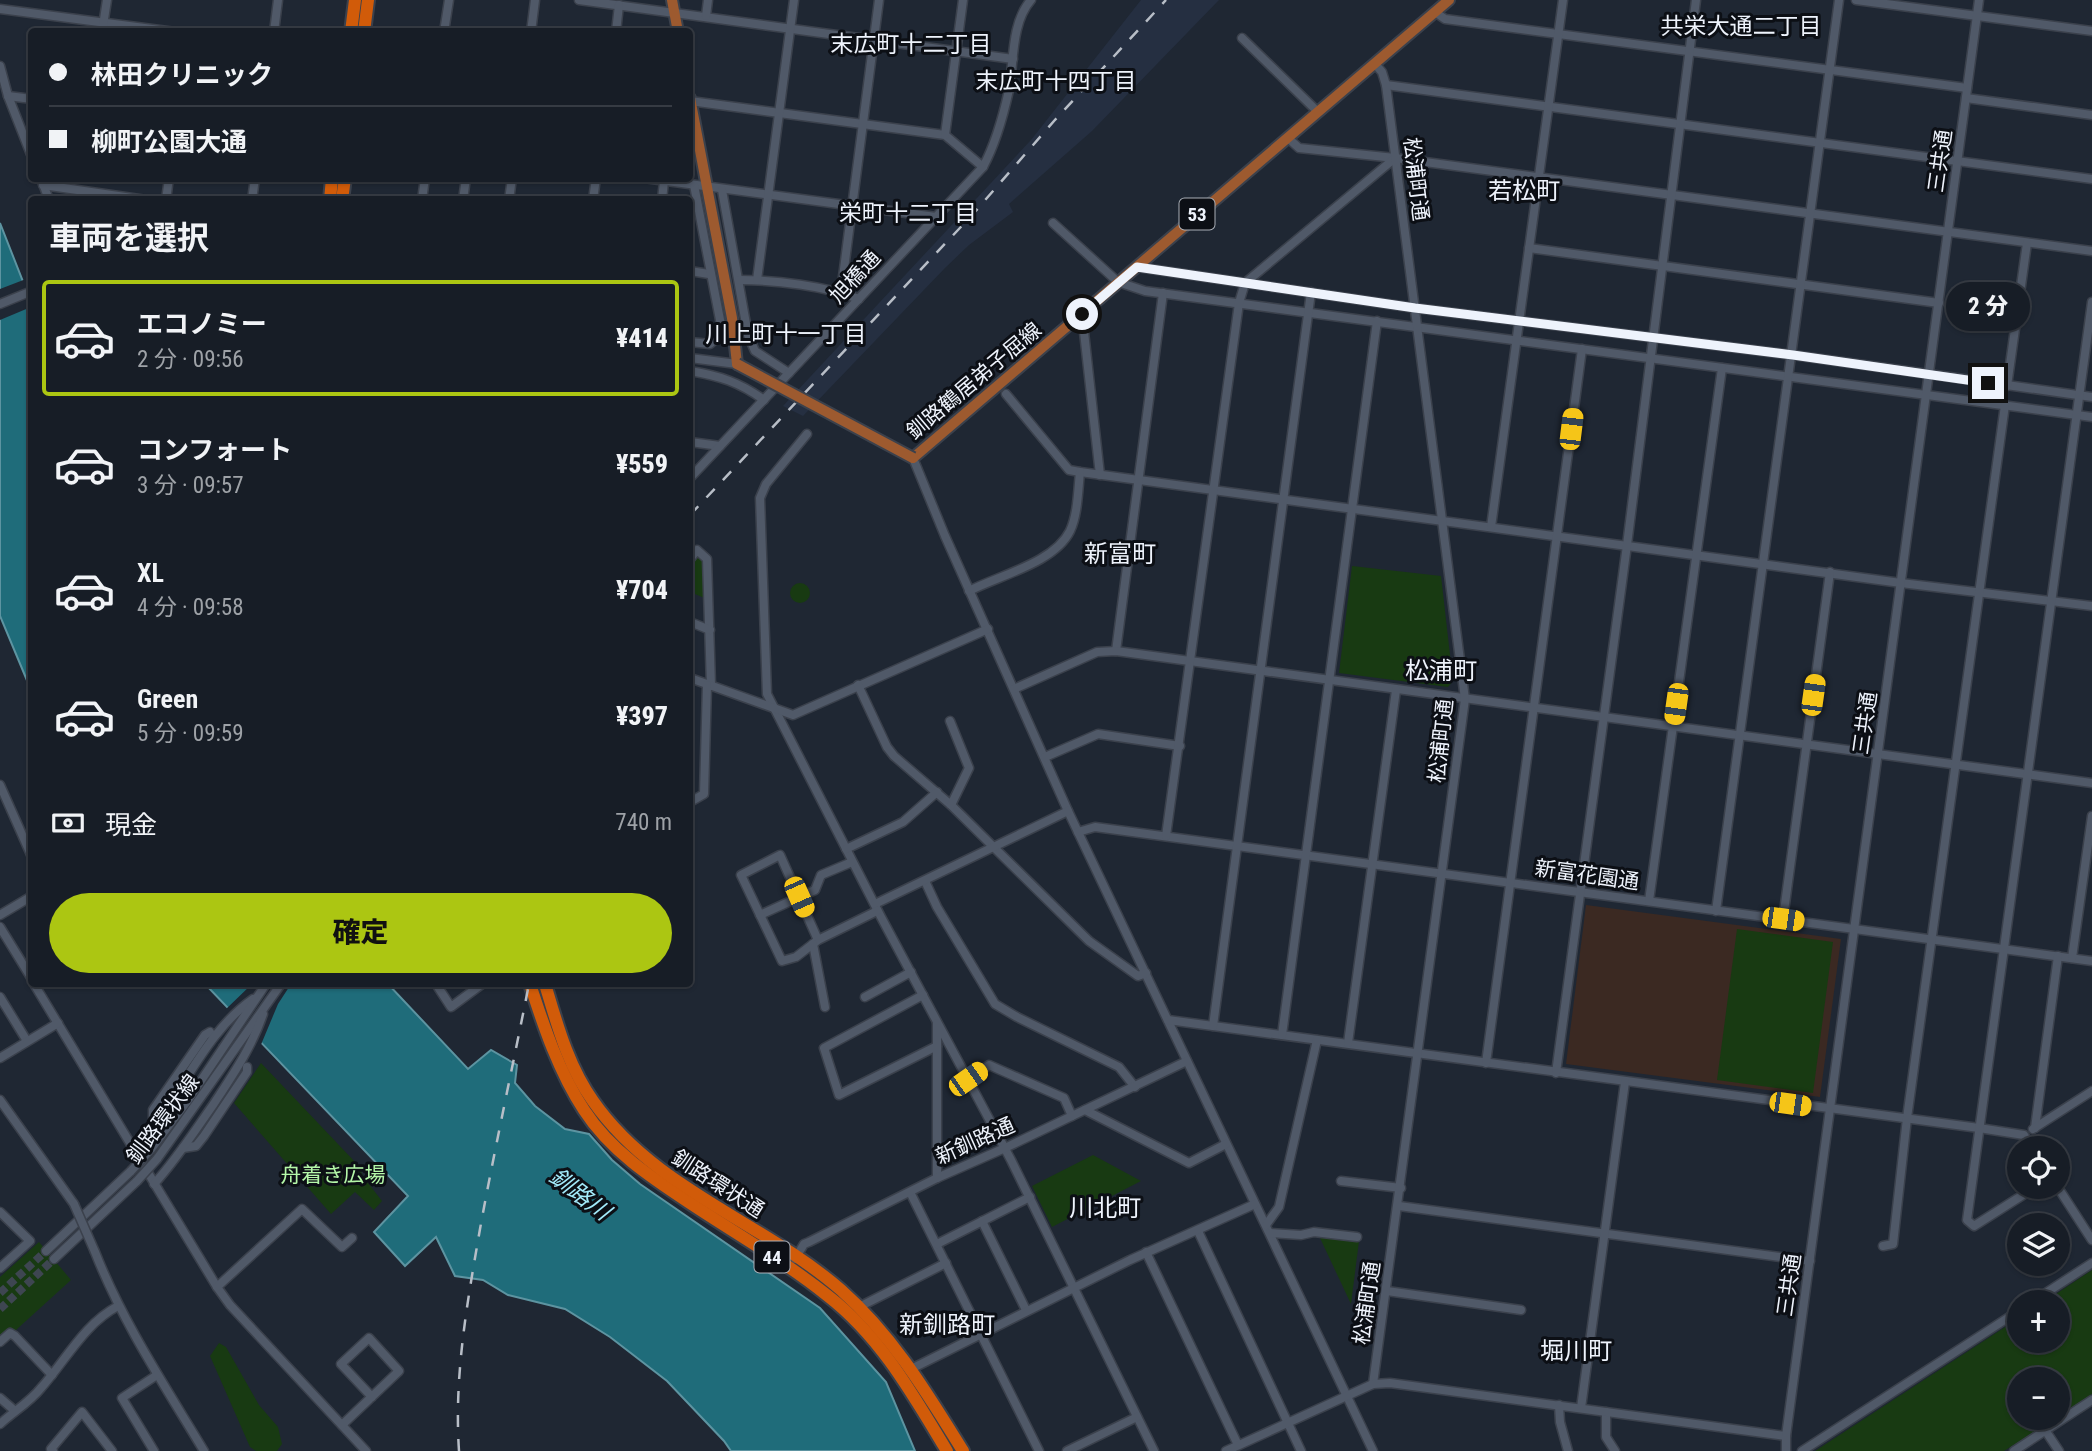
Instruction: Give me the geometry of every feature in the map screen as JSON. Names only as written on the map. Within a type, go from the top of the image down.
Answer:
[{"type":"highway","points":[[352,28],[355,0]]},
{"type":"highway","points":[[364,28],[368,0]]},
{"type":"highway","name":"釧路環状通","points":[[531,987],[565,1076],[585,1112],[605,1135],[625,1156],[657,1182],[840,1289],[895,1346],[963,1451]]},
{"type":"highway","name":"釧路環状通","points":[[546,987],[569,1058],[591,1099],[604,1116],[647,1159],[792,1263],[829,1297],[887,1354],[947,1451]]},
{"type":"main road","points":[[672,0],[677,28]]},
{"type":"main road","name":"釧路鶴居弟子屈線","points":[[737,364],[913,458],[1449,0]]},
{"type":"main road","points":[[693,115],[732,318],[737,364]]},
{"type":"street","points":[[0,9],[103,27],[107,0]]},
{"type":"street","points":[[274,28],[278,0]]},
{"type":"street","points":[[445,28],[449,0]]},
{"type":"street","points":[[532,28],[536,0]]},
{"type":"street","points":[[579,0],[1013,59]]},
{"type":"street","points":[[706,16],[708,0]]},
{"type":"street","points":[[757,280],[794,0]]},
{"type":"street","points":[[841,292],[879,0]]},
{"type":"street","points":[[945,135],[963,0]]},
{"type":"street","name":"旭橋通","points":[[693,475],[982,167],[995,144],[1009,88],[1021,19],[1031,0]]},
{"type":"street","points":[[1491,527],[1563,0]]},
{"type":"street","points":[[1556,1073],[1696,0]]},
{"type":"street","points":[[1716,911],[1839,0]]},
{"type":"street","points":[[1856,0],[2092,31]]},
{"type":"street","name":"三共通","points":[[1786,1451],[1853,929],[1979,0]]},
{"type":"street","points":[[616,28],[619,5]]},
{"type":"street","points":[[1435,12],[1445,19],[1967,88]]},
{"type":"street","points":[[1242,38],[1318,112]]},
{"type":"street","name":"松浦町通","points":[[1373,1384],[1465,699],[1386,85],[1382,72],[1374,64]]},
{"type":"street","points":[[0,66],[8,96],[28,147]]},
{"type":"street","points":[[1386,85],[2092,179]]},
{"type":"street","points":[[8,96],[28,98]]},
{"type":"street","points":[[1966,98],[2092,115]]},
{"type":"street","points":[[693,100],[945,135],[982,167]]},
{"type":"street","points":[[1288,138],[1299,148],[1395,158],[2092,251]]},
{"type":"street","points":[[1166,836],[1239,303],[1245,283],[1395,158]]},
{"type":"street","points":[[42,182],[120,196]]},
{"type":"street","points":[[81,190],[82,182]]},
{"type":"street","points":[[672,182],[936,217]]},
{"type":"street","points":[[693,342],[710,344],[720,335],[721,325],[709,274],[694,185]]},
{"type":"street","points":[[722,190],[748,335],[755,351],[789,373]]},
{"type":"street","points":[[1053,223],[1118,282],[1145,290],[2092,417]]},
{"type":"street","points":[[2007,386],[2027,243]]},
{"type":"street","points":[[1529,248],[1939,303]]},
{"type":"street","points":[[1137,267],[1415,308],[1793,355],[2092,397]]},
{"type":"street","points":[[693,271],[709,274]]},
{"type":"street","points":[[739,280],[757,280],[841,292],[859,299]]},
{"type":"street","points":[[0,304],[28,292]]},
{"type":"street","points":[[1213,1026],[1311,292]]},
{"type":"street","points":[[1116,651],[1163,293]]},
{"type":"street","points":[[2017,1199],[1974,1226],[1967,1220],[2092,302]]},
{"type":"street","points":[[1082,314],[1100,475]]},
{"type":"street","points":[[1282,1035],[1377,321]]},
{"type":"street","points":[[1486,1063],[1582,349]]},
{"type":"street","points":[[693,358],[737,364]]},
{"type":"street","points":[[1649,901],[1721,368]]},
{"type":"street","points":[[693,372],[711,374],[747,387],[764,400]]},
{"type":"street","points":[[1006,394],[1069,470],[1901,583],[2092,606]]},
{"type":"street","points":[[1884,1247],[1893,1244],[1907,1118],[2005,405]]},
{"type":"street","points":[[807,434],[766,484],[760,498],[767,694],[852,862],[1005,1148],[1154,1451]]},
{"type":"street","points":[[693,442],[720,446]]},
{"type":"street","points":[[913,458],[969,591],[1068,811],[1373,1451]]},
{"type":"street","points":[[969,591],[1050,555],[1062,544],[1071,529],[1080,472]]},
{"type":"street","points":[[693,555],[697,550],[707,559],[710,630],[704,794],[693,800]]},
{"type":"street","points":[[1783,919],[1830,572]]},
{"type":"street","points":[[693,623],[710,630]]},
{"type":"street","points":[[693,679],[775,711],[793,715],[988,629]]},
{"type":"street","points":[[1014,689],[1097,652],[1116,651],[2092,783]]},
{"type":"street","points":[[858,685],[887,747],[894,756],[995,846],[1089,941],[1139,976],[1146,973]]},
{"type":"street","points":[[1348,1043],[1396,690]]},
{"type":"street","points":[[950,721],[969,768],[951,805]]},
{"type":"street","points":[[1045,757],[1098,734],[1180,746]]},
{"type":"street","points":[[0,785],[28,848]]},
{"type":"street","points":[[846,849],[903,822],[937,792]]},
{"type":"street","points":[[825,1007],[816,942],[780,855],[741,875],[782,961],[796,957],[816,942],[925,881],[1068,811]]},
{"type":"street","points":[[2072,958],[2092,816]]},
{"type":"street","name":"新富花園通","points":[[1078,832],[1095,827],[1166,836],[2092,961]]},
{"type":"street","points":[[760,915],[815,890],[821,875],[852,862]]},
{"type":"street","points":[[925,881],[937,907],[995,1004],[1119,1067],[1135,1087]]},
{"type":"street","points":[[0,915],[28,898]]},
{"type":"street","points":[[0,927],[28,973]]},
{"type":"street","points":[[2035,1128],[2058,956]]},
{"type":"street","points":[[864,997],[911,972]]},
{"type":"street","points":[[37,987],[217,1287],[230,1305],[366,1451]]},
{"type":"street","name":"釧路環状線","points":[[46,1251],[151,1149],[188,1100],[264,987]]},
{"type":"street","name":"釧路環状線","points":[[54,1259],[158,1159],[279,987]]},
{"type":"street","points":[[438,987],[451,1007],[478,987]]},
{"type":"street","points":[[923,995],[824,1048],[839,1095],[937,1045]]},
{"type":"street","points":[[133,1149],[153,1127],[224,1024],[240,1008],[258,996]]},
{"type":"street","points":[[0,998],[27,1041]]},
{"type":"street","points":[[154,1184],[183,1148],[248,1050],[267,1004]]},
{"type":"street","points":[[1168,1020],[2024,1135],[2092,1091]]},
{"type":"street","points":[[937,1022],[937,1178]]},
{"type":"street","points":[[0,1058],[58,1023]]},
{"type":"street","points":[[153,1127],[153,1110],[205,1035],[210,1032]]},
{"type":"street","points":[[1268,1229],[1279,1207],[1317,1040]]},
{"type":"street","name":"新釧路通","points":[[792,1263],[804,1244],[937,1178],[1187,1061]]},
{"type":"street","points":[[968,1079],[989,1065],[1065,1098],[1072,1116]]},
{"type":"street","points":[[183,1148],[196,1146],[204,1136],[247,1072],[247,1067]]},
{"type":"street","points":[[1581,1408],[1625,1082]]},
{"type":"street","points":[[0,1100],[74,1205],[118,1306],[204,1451]]},
{"type":"street","points":[[1085,1110],[1189,1163],[1226,1144]]},
{"type":"street","points":[[1340,1181],[1401,1188]]},
{"type":"street","points":[[910,1192],[1039,1451]]},
{"type":"street","points":[[937,1244],[1030,1197]]},
{"type":"street","points":[[2065,1199],[2092,1240]]},
{"type":"street","points":[[911,1369],[1075,1286],[1255,1204]]},
{"type":"street","points":[[1399,1206],[1810,1261]]},
{"type":"street","points":[[217,1287],[302,1209],[342,1247],[352,1238]]},
{"type":"street","points":[[0,1212],[30,1241],[0,1268]]},
{"type":"street","points":[[982,1221],[1026,1310]]},
{"type":"street","points":[[1268,1229],[1301,1235],[1314,1232],[1357,1237]]},
{"type":"street","points":[[1198,1231],[1301,1451]]},
{"type":"street","points":[[1146,1252],[1238,1445]]},
{"type":"street","points":[[2050,1290],[2092,1263]]},
{"type":"street","points":[[859,1307],[946,1264]]},
{"type":"street","points":[[1387,1291],[1521,1310]]},
{"type":"street","points":[[0,1424],[38,1391],[89,1327],[118,1306]]},
{"type":"street","points":[[1802,1451],[2007,1318]]},
{"type":"street","points":[[0,1342],[10,1333],[15,1336],[52,1375]]},
{"type":"street","points":[[342,1425],[400,1371],[369,1338],[341,1364],[372,1397]]},
{"type":"street","points":[[154,1451],[122,1398],[157,1375]]},
{"type":"street","points":[[1226,1451],[1373,1384],[1390,1383],[1786,1436]]},
{"type":"street","points":[[0,1398],[15,1411]]},
{"type":"street","points":[[2070,1414],[2092,1400]]},
{"type":"street","points":[[1559,1405],[1560,1422],[1568,1451]]},
{"type":"street","points":[[53,1451],[51,1449],[82,1412],[112,1451]]},
{"type":"street","points":[[1606,1412],[1606,1437],[1615,1451]]},
{"type":"street","points":[[1067,1451],[1137,1418]]},
{"type":"street","points":[[2014,1451],[2045,1430],[2059,1451]]},
{"type":"shaded area","points":[[1141,0],[1219,0],[1092,131],[1009,204],[1013,212],[969,245],[945,268],[803,416],[783,406],[1031,140]]},
{"type":"shaded area","points":[[1586,905],[1841,939],[1820,1097],[1566,1064]]},
{"type":"green space","points":[[698,553],[705,560],[707,599],[693,593],[693,559]]},
{"type":"green space","points":[[1352,566],[1441,576],[1453,681],[1448,687],[1339,673]]},
{"type":"green space","points":[[800,583],[807,586],[810,593],[807,600],[800,603],[793,600],[790,593],[793,586]]},
{"type":"green space","points":[[1737,929],[1833,942],[1813,1093],[1717,1080]]},
{"type":"green space","name":"舟着き広場","points":[[261,1063],[356,1163],[382,1201],[374,1210],[355,1192],[331,1214],[234,1103]]},
{"type":"green space","points":[[1093,1155],[1141,1181],[1052,1227],[1032,1186]]},
{"type":"green space","points":[[1323,1236],[1359,1241],[1351,1304],[1320,1238]]},
{"type":"green space","points":[[39,1242],[71,1280],[16,1330],[10,1329],[0,1338],[0,1277]]},
{"type":"green space","points":[[2092,1270],[2092,1394],[2070,1408],[2070,1367],[2007,1367],[2007,1430],[2037,1430],[2004,1451],[1815,1451],[2007,1326],[2007,1353],[2070,1353],[2070,1290],[2062,1290]]},
{"type":"green space","points":[[219,1343],[226,1347],[259,1405],[278,1427],[282,1444],[277,1451],[256,1451],[250,1447],[210,1356]]},
{"type":"water","points":[[0,223],[28,294],[28,683],[0,616]]},
{"type":"water","name":"釧路川","points":[[208,987],[391,987],[468,1069],[491,1050],[517,1065],[515,1083],[535,1106],[565,1129],[589,1134],[612,1160],[640,1184],[820,1308],[886,1382],[915,1451],[731,1451],[667,1381],[610,1337],[565,1309],[508,1295],[483,1280],[455,1276],[436,1237],[405,1266],[374,1232],[408,1196]]},
{"type":"pier","points":[[26,279],[28,308],[0,320],[0,289]]},
{"type":"pier","points":[[249,987],[289,987],[278,1004],[260,1047],[225,1010]]},
{"type":"tunnel","points":[[212,1034],[245,1066]]},
{"type":"tunnel","points":[[0,1293],[46,1251]]},
{"type":"tunnel","points":[[0,1309],[54,1259]]},
{"type":"railway","points":[[693,512],[973,214],[1054,121],[1166,0]]},
{"type":"railway","points":[[459,1451],[458,1395],[466,1312],[528,987]]},
{"type":"district","name":"共栄大通二丁目","points":[[1741,26]]},
{"type":"district","name":"末広町十二丁目","points":[[911,44]]},
{"type":"district","name":"末広町十四丁目","points":[[1056,81]]},
{"type":"district","name":"若松町","points":[[1524,191]]},
{"type":"district","name":"栄町十二丁目","points":[[908,213]]},
{"type":"district","name":"川上町十一丁目","points":[[786,334]]},
{"type":"district","name":"新富町","points":[[1120,554]]},
{"type":"district","name":"松浦町","points":[[1441,671]]},
{"type":"district","name":"川北町","points":[[1105,1208]]},
{"type":"district","name":"新釧路町","points":[[947,1325]]},
{"type":"district","name":"堀川町","points":[[1576,1351]]},
{"type":"route","points":[[1082,314],[1137,267],[1415,308],[1793,355],[1988,383]]}]
